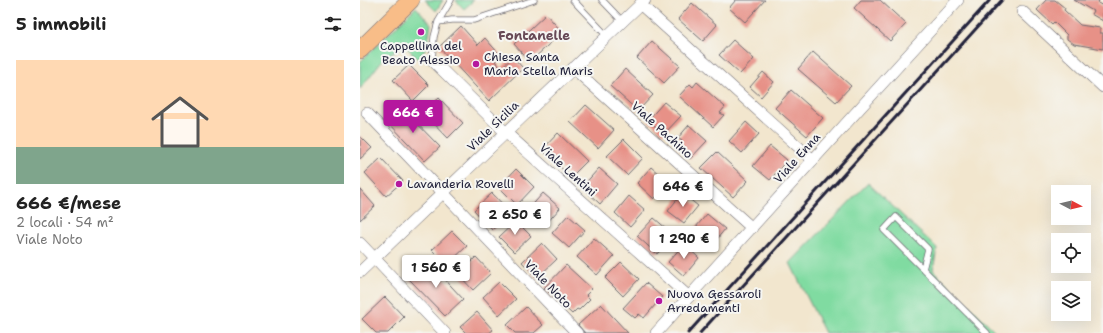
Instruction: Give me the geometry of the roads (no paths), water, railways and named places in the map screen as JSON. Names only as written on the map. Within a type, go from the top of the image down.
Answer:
[{"type":"main road","points":[[360,50],[411,0]]},
{"type":"street","name":"Viale Enna","points":[[656,333],[958,0]]},
{"type":"street","name":"Viale Sicilia","points":[[360,272],[643,2]]},
{"type":"street","points":[[643,2],[814,160]]},
{"type":"street","points":[[1022,12],[1103,87]]},
{"type":"street","name":"Viale Lentini","points":[[432,60],[506,132],[689,296]]},
{"type":"street","name":"Viale Pachino","points":[[573,68],[752,228]]},
{"type":"street","name":"Viale Noto","points":[[367,113],[577,333]]},
{"type":"street","points":[[360,243],[445,333]]},
{"type":"lane","points":[[432,60],[434,37],[438,22],[451,0]]},
{"type":"lane","points":[[438,22],[452,20],[474,20],[534,0]]},
{"type":"lane","points":[[573,0],[607,36]]},
{"type":"lane","points":[[602,0],[622,22]]},
{"type":"lane","points":[[923,269],[928,249],[896,217],[884,230],[923,269],[987,333]]},
{"type":"railway","points":[[688,333],[990,0]]},
{"type":"railway","points":[[700,333],[1002,0]]},
{"type":"place","name":"Cappellina del Beato Alessio","points":[[421,32]]},
{"type":"place","name":"Chiesa Santa Maria Stella Maris","points":[[476,64]]},
{"type":"place","name":"Lavanderia Rovelli","points":[[399,184]]},
{"type":"place","name":"Nuova Gessaroli Arredamenti","points":[[659,301]]},
{"type":"district","name":"Fontanelle","points":[[534,35]]}]
